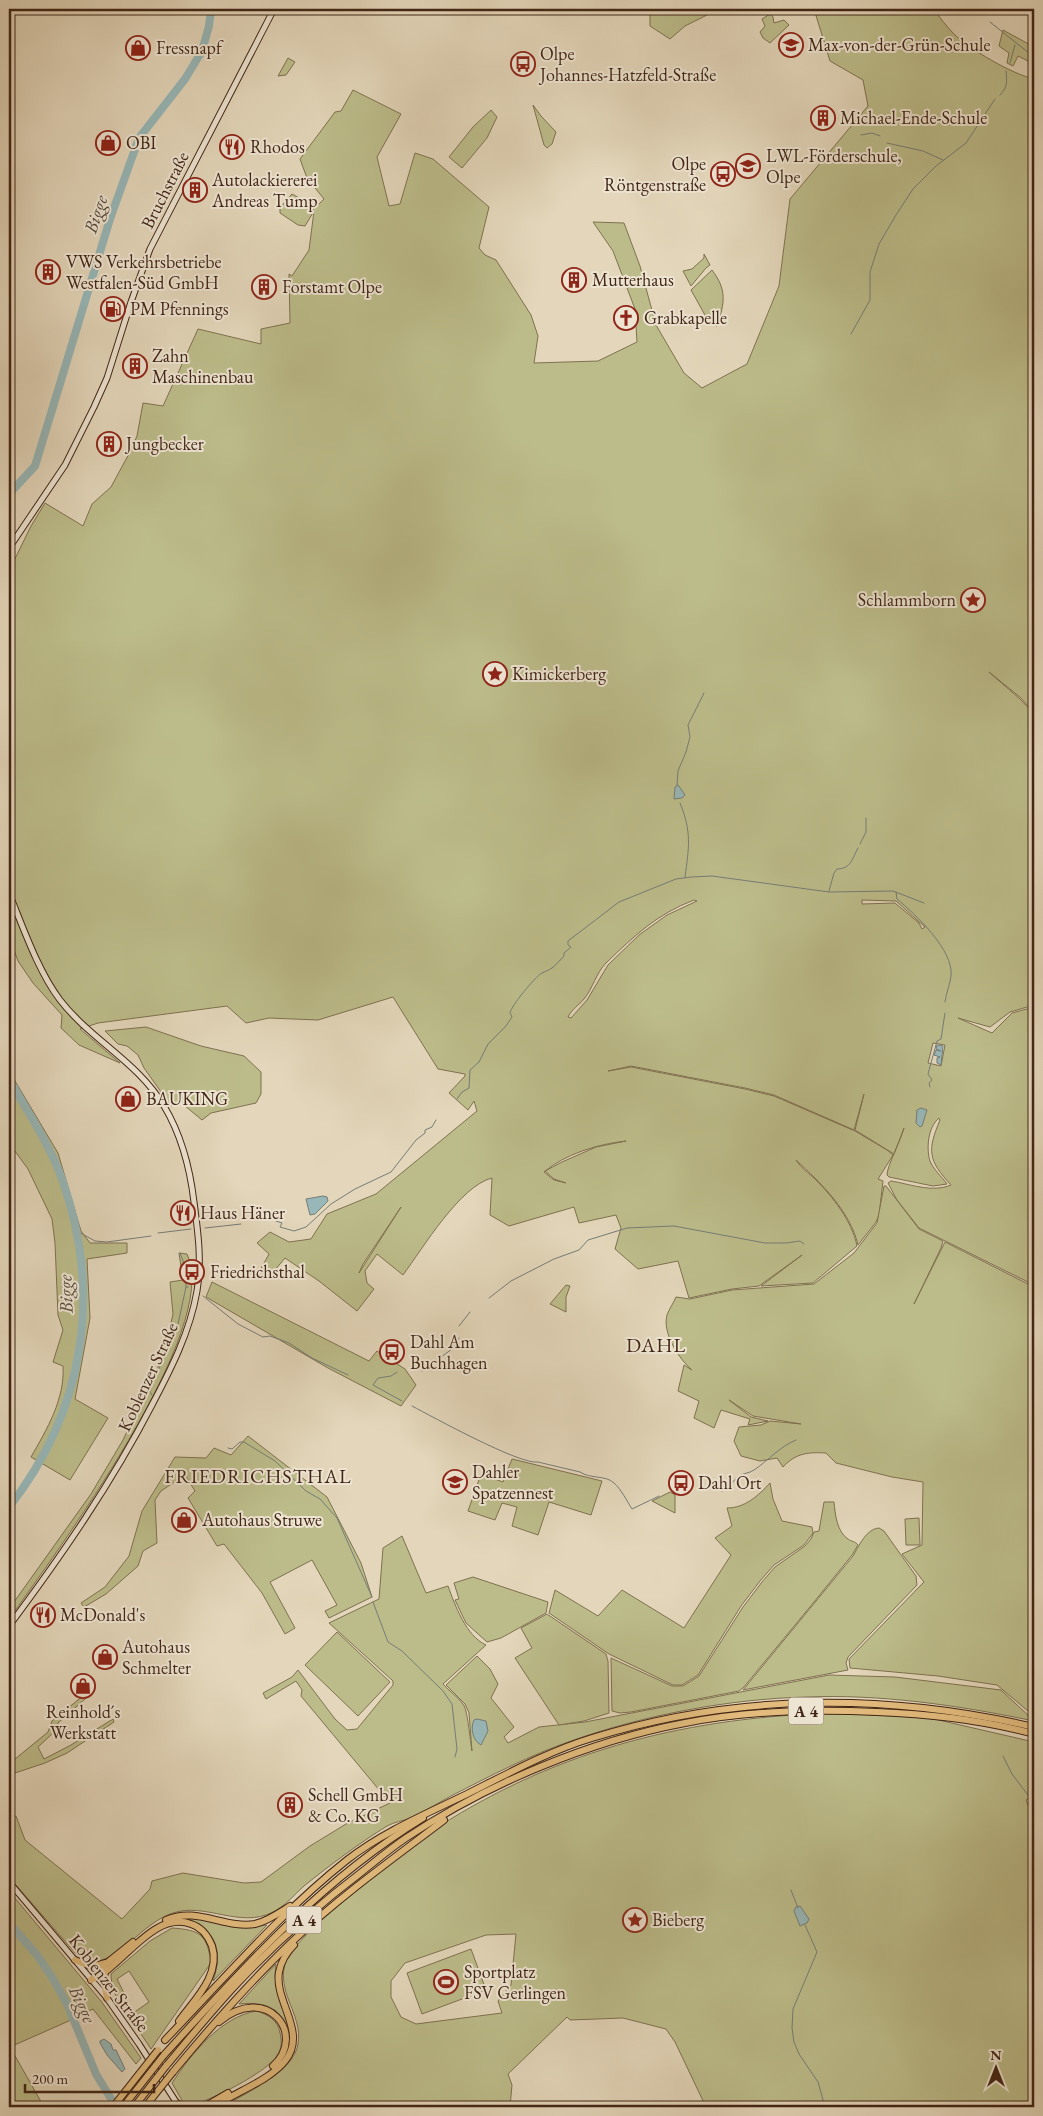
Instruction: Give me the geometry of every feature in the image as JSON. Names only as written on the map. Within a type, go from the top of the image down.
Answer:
[{"type":"highway","name":"A 4","points":[[123,2107],[164,2055],[252,1958],[323,1890],[401,1832],[452,1801],[520,1767],[591,1738],[680,1715],[780,1703],[835,1702],[932,1708],[966,1712],[1034,1727]]},
{"type":"highway","name":"A 4","points":[[134,2107],[166,2066],[234,1987],[276,1944],[326,1900],[406,1838],[467,1802],[534,1771],[580,1752],[628,1737],[686,1723],[781,1712],[837,1710],[930,1715],[992,1724],[1034,1734]]},
{"type":"highway","points":[[165,2040],[300,1900],[348,1860],[392,1830],[452,1801]]},
{"type":"highway","points":[[145,2107],[172,2072],[238,1995],[314,1922],[350,1891],[467,1802]]},
{"type":"highway","points":[[91,1980],[108,1962],[155,1926],[172,1918],[201,1916],[243,1924],[255,1924],[267,1920],[300,1900]]},
{"type":"highway","points":[[91,1980],[105,1972],[155,1929],[169,1922],[183,1921],[196,1926],[204,1933],[213,1949],[212,1971],[206,1984],[158,2050],[113,2107]]},
{"type":"highway","points":[[214,2107],[276,2070],[289,2055],[293,2042],[293,2028],[281,1992],[279,1972],[288,1952],[314,1922]]},
{"type":"highway","points":[[75,1960],[95,1967],[108,1962]]},
{"type":"highway","points":[[105,1972],[103,1979],[107,1998]]},
{"type":"highway","points":[[202,2038],[229,2014],[248,2007],[262,2008],[274,2014],[282,2026],[286,2038],[282,2055],[274,2066],[204,2107]]},
{"type":"highway","points":[[178,2105],[183,2107]]},
{"type":"main road","name":"Bruchstraße","points":[[9,548],[65,465],[107,378],[130,302],[150,249],[274,9]]},
{"type":"main road","name":"Koblenzer Straße","points":[[9,893],[40,964],[60,999],[88,1029],[138,1072],[165,1107],[180,1139],[188,1165],[198,1235],[199,1260],[197,1291],[187,1331],[153,1404],[108,1485],[79,1530],[9,1626]]},
{"type":"main road","name":"Koblenzer Straße","points":[[9,1882],[107,1998],[178,2105]]},
{"type":"green space","points":[[650,9],[672,9],[674,12],[679,9],[710,9],[711,13],[685,26],[670,39],[650,26]]},
{"type":"green space","points":[[814,9],[933,9],[953,33],[969,46],[991,60],[1034,79],[1034,713],[1021,698],[989,672],[1034,714],[1034,1005],[1010,1012],[990,1027],[958,1018],[992,1033],[1012,1013],[1034,1007],[1034,1285],[919,1228],[897,1200],[888,1183],[891,1181],[929,1188],[951,1185],[938,1169],[932,1155],[933,1140],[939,1118],[930,1132],[929,1156],[933,1167],[947,1184],[933,1186],[887,1175],[894,1154],[855,1130],[864,1094],[854,1130],[774,1095],[631,1066],[608,1071],[631,1067],[774,1096],[855,1131],[887,1150],[893,1155],[878,1179],[883,1181],[879,1215],[876,1222],[858,1245],[854,1233],[848,1221],[841,1209],[833,1198],[815,1178],[796,1160],[822,1186],[841,1210],[851,1228],[857,1246],[813,1283],[761,1286],[802,1255],[759,1286],[732,1289],[689,1298],[678,1261],[638,1269],[615,1249],[621,1228],[616,1215],[579,1223],[574,1207],[509,1226],[490,1215],[492,1178],[480,1183],[455,1205],[403,1275],[377,1254],[365,1271],[367,1283],[374,1289],[357,1311],[319,1281],[285,1258],[269,1277],[259,1272],[269,1254],[257,1243],[270,1232],[289,1242],[311,1239],[327,1214],[376,1194],[477,1111],[474,1101],[468,1110],[449,1093],[465,1074],[438,1069],[393,997],[318,1020],[269,1018],[246,1023],[227,1006],[98,1023],[80,1029],[120,1063],[79,1045],[61,1028],[62,1015],[33,983],[18,961],[9,936],[9,571],[31,526],[45,503],[83,526],[92,504],[111,487],[131,450],[137,436],[143,403],[163,406],[198,329],[261,344],[261,329],[290,323],[289,274],[292,276],[309,250],[314,211],[305,226],[298,225],[280,213],[280,208],[292,194],[303,200],[313,210],[324,199],[307,178],[300,159],[335,112],[341,111],[353,90],[401,114],[377,157],[389,206],[400,204],[415,153],[433,159],[489,207],[479,248],[485,255],[496,260],[531,315],[538,336],[534,363],[598,361],[637,342],[635,309],[613,251],[593,222],[624,223],[640,266],[656,325],[684,373],[702,388],[747,364],[779,286],[790,199],[868,106],[863,80],[830,61]],"holes":[[[694,900],[697,901],[667,915],[639,935],[608,965],[587,1000],[571,1018],[568,1017],[587,995],[606,963],[636,935],[657,919]],[[862,900],[896,901],[925,927],[922,929],[919,923],[895,903],[862,904]],[[933,1043],[945,1045],[941,1066],[928,1063]],[[595,1147],[546,1170],[582,1151]],[[544,1172],[554,1179],[566,1183],[554,1180]],[[401,1207],[359,1273],[363,1264]]]},
{"type":"green space","points":[[770,14],[773,17],[774,23],[784,20],[789,25],[770,43],[763,38],[760,32],[765,26],[762,19]]},
{"type":"green space","points":[[1003,30],[1034,47],[1034,64],[1018,56],[1013,66],[1007,63],[1009,53],[999,46]]},
{"type":"green space","points":[[288,58],[295,62],[286,75],[278,76]]},
{"type":"green space","points":[[533,105],[556,132],[552,144],[547,148],[544,145]]},
{"type":"green space","points":[[491,110],[497,117],[487,138],[462,168],[449,157],[473,127]]},
{"type":"green space","points":[[704,254],[710,265],[691,286],[683,271],[692,269],[704,258]]},
{"type":"green space","points":[[712,270],[720,284],[723,296],[722,310],[717,326],[710,324],[691,290]]},
{"type":"green space","points":[[146,1027],[201,1046],[244,1056],[261,1072],[261,1094],[256,1103],[211,1113],[202,1120],[179,1101],[171,1106],[144,1068],[138,1055],[127,1046],[118,1044],[105,1031]]},
{"type":"green space","points":[[9,1071],[58,1153],[81,1231],[90,1243],[127,1243],[127,1253],[87,1259],[90,1318],[75,1399],[108,1418],[70,1480],[31,1457],[43,1436],[58,1402],[63,1378],[63,1366],[53,1362],[63,1330],[58,1315],[52,1219],[28,1169],[9,1143]]},
{"type":"green space","points":[[884,1186],[886,1186],[919,1229],[943,1241],[914,1304],[945,1242],[1034,1287],[1034,1716],[997,1685],[938,1676],[850,1668],[849,1659],[924,1582],[902,1554],[922,1545],[923,1482],[892,1477],[836,1463],[826,1453],[803,1454],[783,1467],[777,1458],[760,1461],[741,1456],[734,1441],[739,1427],[761,1425],[770,1421],[801,1424],[753,1416],[729,1400],[751,1417],[768,1421],[748,1425],[750,1419],[721,1410],[714,1428],[694,1418],[699,1401],[678,1391],[684,1365],[692,1370],[677,1353],[667,1330],[667,1315],[676,1297],[690,1299],[732,1290],[814,1284],[854,1253],[877,1223]]},
{"type":"green space","points":[[179,1253],[187,1254],[192,1288],[181,1333],[158,1385],[128,1441],[95,1495],[9,1619],[9,1603],[11,1600],[14,1602],[91,1494],[123,1440],[159,1365],[173,1314],[170,1282],[183,1280]]},
{"type":"green space","points":[[212,1282],[369,1361],[377,1351],[405,1369],[416,1385],[401,1406],[328,1368],[206,1297]]},
{"type":"green space","points":[[566,1285],[570,1286],[566,1297],[566,1312],[550,1304]]},
{"type":"green space","points":[[248,1436],[327,1497],[361,1563],[372,1597],[329,1618],[325,1611],[337,1605],[312,1560],[270,1582],[295,1628],[285,1634],[262,1593],[224,1544],[217,1546],[188,1498],[195,1491],[185,1475],[161,1491],[155,1500],[157,1543],[143,1551],[138,1566],[106,1594],[84,1607],[81,1603],[105,1587],[129,1556],[142,1511],[175,1457],[206,1458],[214,1448],[231,1455]]},
{"type":"green space","points":[[512,1459],[602,1481],[591,1515],[549,1502],[538,1535],[512,1526],[517,1507],[502,1503],[495,1520],[468,1511],[481,1474],[503,1482]]},
{"type":"green space","points":[[770,1483],[773,1499],[782,1521],[812,1527],[813,1533],[804,1545],[774,1565],[760,1581],[741,1606],[698,1675],[682,1685],[673,1685],[609,1654],[549,1613],[555,1590],[598,1616],[622,1590],[684,1628],[731,1555],[715,1538],[732,1526],[727,1508],[745,1504],[756,1497]]},
{"type":"green space","points":[[670,1492],[675,1495],[675,1513],[652,1501]]},
{"type":"green space","points":[[824,1502],[834,1502],[841,1532],[858,1545],[852,1555],[743,1688],[739,1691],[631,1712],[620,1713],[612,1711],[611,1658],[672,1686],[683,1686],[699,1676],[743,1607],[762,1582],[775,1567],[805,1546],[814,1532],[819,1531]]},
{"type":"green space","points":[[919,1518],[920,1545],[906,1545],[905,1519]]},
{"type":"green space","points":[[879,1528],[884,1531],[916,1576],[917,1585],[848,1657],[846,1663],[848,1670],[743,1690],[853,1556],[860,1543],[870,1531]]},
{"type":"green space","points":[[402,1536],[426,1593],[448,1586],[467,1627],[479,1641],[486,1645],[443,1684],[465,1707],[472,1751],[469,1713],[465,1704],[446,1685],[477,1656],[490,1669],[498,1684],[491,1698],[514,1727],[504,1737],[508,1743],[539,1727],[585,1722],[829,1675],[895,1677],[1001,1690],[1030,1717],[1029,1720],[974,1710],[890,1699],[806,1697],[777,1698],[717,1705],[628,1723],[540,1753],[480,1781],[415,1816],[387,1826],[334,1863],[273,1912],[248,1918],[185,1910],[173,1913],[151,1925],[110,1956],[99,1961],[87,1963],[76,1954],[9,1877],[9,1818],[16,1816],[25,1840],[122,1919],[150,1889],[152,1881],[183,1873],[244,1883],[261,1882],[310,1846],[346,1824],[390,1803],[301,1696],[302,1690],[296,1681],[266,1699],[263,1693],[292,1677],[298,1670],[335,1719],[347,1730],[357,1729],[393,1685],[393,1681],[329,1623],[379,1599],[383,1548]]},
{"type":"green space","points":[[473,1577],[548,1602],[546,1613],[501,1638],[487,1642],[466,1623],[455,1600],[459,1599],[454,1583]]},
{"type":"green space","points":[[547,1614],[606,1654],[608,1661],[609,1713],[584,1721],[559,1725],[515,1658],[532,1648],[521,1628]]},
{"type":"green space","points":[[337,1632],[390,1682],[358,1716],[305,1665]]},
{"type":"green space","points":[[94,1687],[94,1691],[58,1723],[53,1733],[38,1747],[44,1759],[113,1719],[114,1722],[67,1753],[45,1763],[9,1775],[9,1764],[48,1732],[52,1721]]},
{"type":"green space","points":[[836,1713],[930,1718],[1034,1742],[1034,1796],[1026,1800],[1033,1823],[1035,1838],[1032,1863],[1034,1868],[1034,2107],[706,2107],[675,2042],[666,2029],[623,2018],[570,2020],[567,2017],[508,2074],[512,2085],[510,2107],[223,2107],[278,2073],[295,2054],[299,2038],[298,2027],[283,1976],[284,1966],[292,1951],[313,1928],[339,1905],[438,1827],[484,1800],[532,1776],[580,1757],[629,1742],[679,1730],[730,1721]],"holes":[[[516,1934],[511,1985],[498,2001],[502,2013],[416,2024],[401,2017],[391,1997],[391,1981],[405,1963],[486,1935]]]},
{"type":"green space","points":[[9,1891],[101,2001],[141,2058],[136,2064],[93,2009],[76,2017],[61,1992],[59,1995],[71,2020],[10,2047],[44,2107],[9,2107]]},
{"type":"green space","points":[[196,1918],[252,1927],[267,1925],[213,1981],[217,1961],[215,1944],[206,1930],[188,1919]]},
{"type":"green space","points":[[172,1928],[189,1930],[200,1935],[207,1946],[211,1963],[151,2049],[129,2016],[149,2002],[129,1971],[117,1979],[128,2001],[122,2007],[112,1988],[111,1974],[150,1941]]},
{"type":"green space","name":"Sportplatz FSV Gerlingen","points":[[471,1949],[486,1990],[422,2014],[407,1973]]},
{"type":"green space","points":[[276,1964],[276,1984],[288,2022],[290,2042],[284,2022],[274,2010],[259,2004],[239,2004]]},
{"type":"green space","points":[[256,2011],[271,2018],[279,2028],[281,2045],[277,2056],[271,2063],[250,2078],[223,2092],[199,2103],[190,2105],[183,2102],[172,2083],[188,2060],[219,2029],[243,2015]]},
{"type":"water","points":[[678,785],[685,795],[682,798],[674,799],[675,787]]},
{"type":"water","points":[[937,1045],[943,1046],[941,1065],[937,1063],[937,1058],[940,1057],[934,1055],[936,1050],[941,1051],[936,1049]]},
{"type":"water","points":[[921,1108],[927,1110],[920,1127],[916,1123],[917,1110]]},
{"type":"water","points":[[327,1197],[328,1201],[315,1214],[310,1215],[306,1199]]},
{"type":"water","points":[[474,1720],[486,1721],[488,1731],[481,1745],[476,1741],[472,1730]]},
{"type":"water","points":[[800,1906],[809,1919],[807,1923],[800,1926],[794,1911],[796,1907]]},
{"type":"water","points":[[104,2039],[111,2044],[113,2050],[116,2050],[125,2069],[122,2072],[107,2055],[100,2043]]},
{"type":"waterway","name":"Bigge","points":[[9,494],[35,466],[110,219],[139,138],[185,79],[202,51],[209,26],[211,9]]},
{"type":"waterway","points":[[990,22],[1034,57]]},
{"type":"waterway","points":[[1010,63],[1015,45]]},
{"type":"waterway","points":[[1000,95],[1006,84],[1006,71]]},
{"type":"waterway","points":[[851,334],[870,300],[870,272],[879,244],[896,215],[913,189],[936,166],[966,143],[995,99]]},
{"type":"waterway","points":[[861,135],[872,133],[880,136]]},
{"type":"waterway","points":[[887,143],[923,151],[943,160]]},
{"type":"waterway","points":[[677,785],[678,771],[690,737],[688,725],[704,693]]},
{"type":"waterway","points":[[680,803],[684,813],[689,840],[685,877]]},
{"type":"waterway","points":[[860,844],[866,832],[866,818]]},
{"type":"waterway","points":[[829,891],[834,873],[837,869],[842,869],[848,865],[858,848]]},
{"type":"waterway","points":[[457,1099],[462,1092],[469,1088],[470,1070],[479,1062],[488,1044],[512,1017],[510,1013],[514,1004],[542,973],[552,968],[564,956],[564,953],[571,947],[568,945],[568,941],[619,902],[676,879],[712,876],[829,892],[893,891],[924,903]]},
{"type":"waterway","points":[[896,892],[897,899],[932,933],[946,955],[951,976],[945,1002]]},
{"type":"waterway","points":[[930,1087],[929,1083],[932,1080],[928,1074],[937,1041],[941,1039],[945,1013]]},
{"type":"waterway","name":"Bigge","points":[[9,1079],[45,1141],[62,1179],[75,1222],[82,1265],[83,1308],[79,1350],[70,1392],[55,1432],[34,1470],[9,1507]]},
{"type":"waterway","points":[[276,1221],[282,1223],[280,1227],[294,1231],[306,1227],[331,1204],[355,1189],[391,1172],[416,1140],[425,1133],[425,1130],[432,1127],[436,1120]]},
{"type":"waterway","points":[[205,1228],[241,1224]]},
{"type":"waterway","points":[[489,1298],[511,1281],[554,1259],[579,1250],[588,1240],[627,1228],[674,1226],[765,1243],[800,1241],[804,1244]]},
{"type":"waterway","points":[[158,1233],[191,1229]]},
{"type":"waterway","points":[[77,1231],[95,1241],[107,1242],[151,1236]]},
{"type":"waterway","points":[[180,1253],[185,1266],[186,1287],[188,1287]]},
{"type":"waterway","points":[[152,1395],[150,1392],[152,1385],[178,1324],[186,1287]]},
{"type":"waterway","points":[[203,1296],[238,1324],[263,1337],[270,1336],[289,1343],[312,1358],[348,1375]]},
{"type":"waterway","points":[[459,1326],[470,1312]]},
{"type":"waterway","points":[[422,1371],[452,1349],[459,1338]]},
{"type":"waterway","points":[[397,1372],[391,1376],[378,1378],[373,1385],[402,1401]]},
{"type":"waterway","points":[[412,1406],[514,1456],[611,1481],[619,1488],[632,1509],[659,1496]]},
{"type":"waterway","points":[[722,1491],[739,1476],[751,1472],[779,1450],[796,1440]]},
{"type":"waterway","points":[[228,1448],[232,1449],[240,1442],[244,1442],[275,1461],[306,1491],[320,1499],[337,1518],[372,1597]]},
{"type":"waterway","points":[[373,1602],[388,1642],[402,1651],[443,1691],[452,1704],[457,1749],[455,1757]]},
{"type":"waterway","points":[[1003,1756],[1012,1774],[1034,1803]]},
{"type":"waterway","points":[[791,1890],[798,1908]]},
{"type":"waterway","name":"Bigge","points":[[9,1923],[37,1955],[53,1979],[67,2004],[96,2074],[116,2107]]},
{"type":"waterway","points":[[805,1925],[817,1952],[793,2009],[792,2028],[794,2042],[799,2054],[818,2082],[825,2107]]},
{"type":"place","name":"Max-von-der-Grün-Schule","points":[[791,45]]},
{"type":"place","name":"Fressnapf","points":[[138,48]]},
{"type":"place","name":"Olpe Johannes-Hatzfeld-Straße","points":[[523,64]]},
{"type":"place","name":"Michael-Ende-Schule","points":[[823,118]]},
{"type":"place","name":"OBI","points":[[108,143]]},
{"type":"place","name":"Rhodos","points":[[232,147]]},
{"type":"place","name":"LWL-Förderschule, Olpe","points":[[748,166]]},
{"type":"place","name":"Olpe Röntgenstraße","points":[[723,174]]},
{"type":"place","name":"Autolackiererei Andreas Tump","points":[[195,190]]},
{"type":"place","name":"VWS Verkehrsbetriebe Westfalen-Süd GmbH","points":[[48,272]]},
{"type":"place","name":"Mutterhaus","points":[[574,280]]},
{"type":"place","name":"Forstamt Olpe","points":[[264,287]]},
{"type":"place","name":"PM Pfennings","points":[[113,309]]},
{"type":"place","name":"Grabkapelle","points":[[626,318]]},
{"type":"place","name":"Zahn Maschinenbau","points":[[135,366]]},
{"type":"place","name":"Jungbecker","points":[[109,444]]},
{"type":"place","name":"Schlammborn","points":[[973,600]]},
{"type":"place","name":"Kimickerberg","points":[[495,674]]},
{"type":"place","name":"BAUKING","points":[[128,1099]]},
{"type":"place","name":"Haus Häner","points":[[183,1213]]},
{"type":"place","name":"Friedrichsthal","points":[[192,1272]]},
{"type":"place","name":"Dahl Am Buchhagen","points":[[392,1352]]},
{"type":"place","name":"Dahler Spatzennest","points":[[455,1482]]},
{"type":"place","name":"Dahl Ort","points":[[681,1483]]},
{"type":"place","name":"Autohaus Struwe","points":[[184,1520]]},
{"type":"place","name":"McDonald's","points":[[43,1615]]},
{"type":"place","name":"Autohaus Schmelter","points":[[105,1657]]},
{"type":"place","name":"Reinhold´s Werkstatt","points":[[83,1686]]},
{"type":"place","name":"Schell GmbH & Co. KG","points":[[290,1805]]},
{"type":"place","name":"Bieberg","points":[[635,1920]]},
{"type":"place","name":"Sportplatz FSV Gerlingen","points":[[446,1982]]},
{"type":"district","name":"DAHL","points":[[656,1345]]},
{"type":"district","name":"FRIEDRICHSTHAL","points":[[258,1476]]}]
